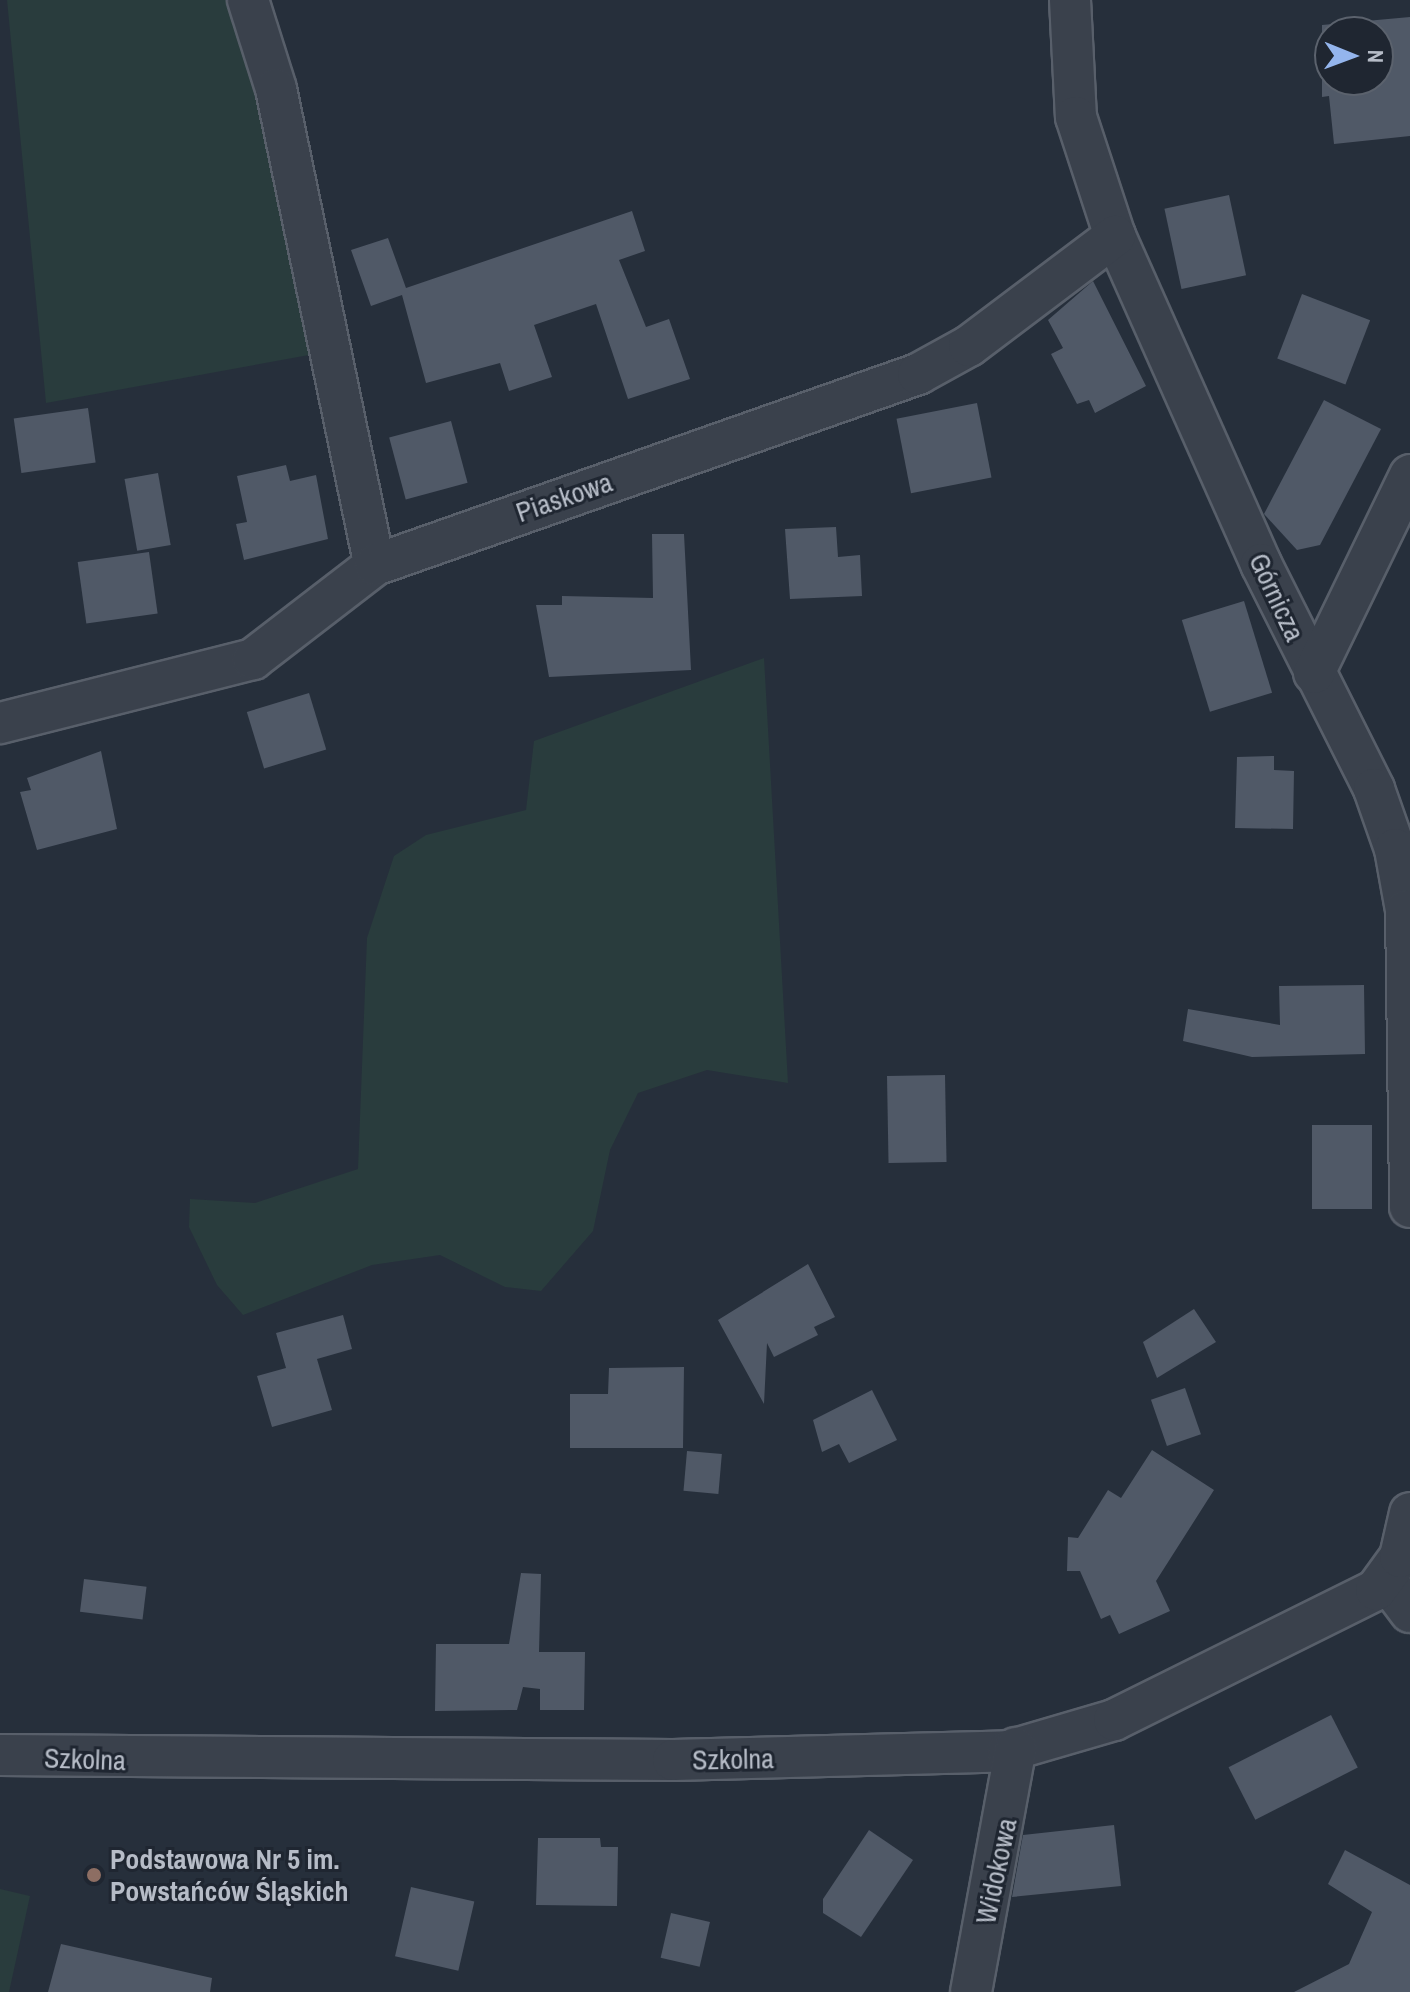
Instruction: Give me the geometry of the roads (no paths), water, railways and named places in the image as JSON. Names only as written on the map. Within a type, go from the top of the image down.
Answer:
[{"type":"street","points":[[248,0],[276,89],[375,565]]},
{"type":"street","name":"Górnicza","points":[[1070,0],[1076,117],[1115,236],[1314,673],[1374,789],[1408,910],[1410,1207]]},
{"type":"street","name":"Piaskowa","points":[[0,723],[253,659],[375,565],[918,374],[969,346],[1115,236]]},
{"type":"street","points":[[1314,673],[1410,475]]},
{"type":"street","points":[[1410,1513],[1386,1580],[1410,1612]]},
{"type":"street","name":"Szkolna","points":[[0,1755],[673,1760],[950,1756],[1016,1748],[1114,1720],[1332,1616],[1386,1580]]},
{"type":"street","name":"Widokowa","points":[[971,1992],[1016,1748]]},
{"type":"place","name":"Podstawowa Nr 5 im. Powstańców Śląskich","points":[[94,1875]]}]
